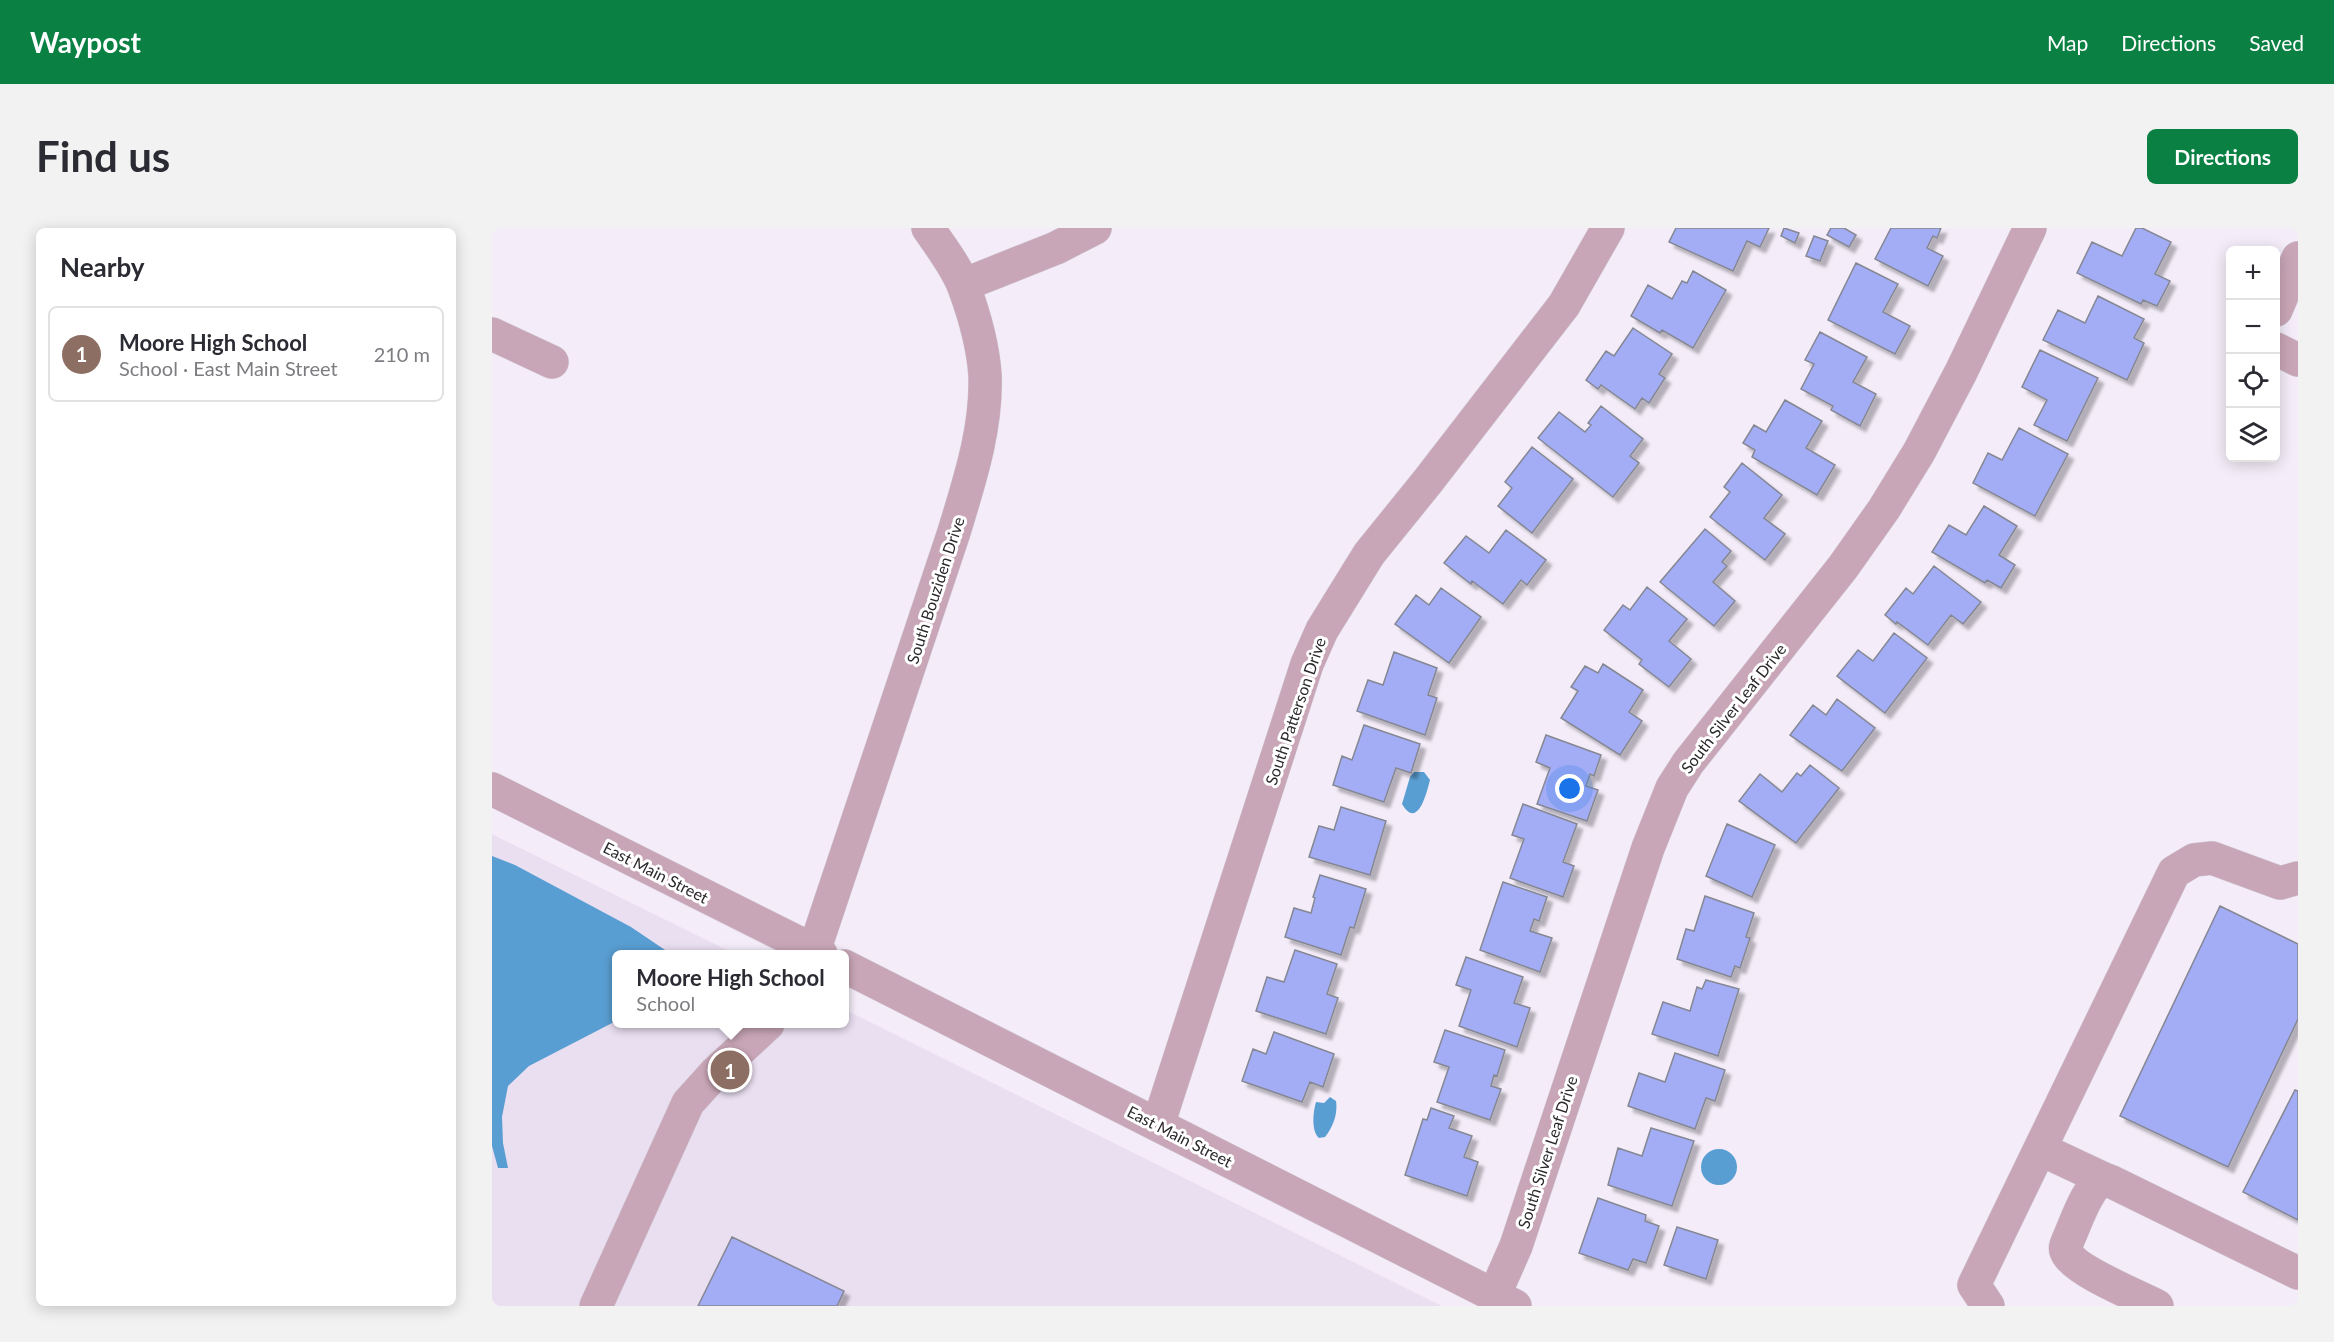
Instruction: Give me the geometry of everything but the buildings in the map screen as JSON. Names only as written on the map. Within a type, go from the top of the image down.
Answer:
[{"type":"street","name":"South Bouziden Drive","points":[[819,950],[954,532],[974,464],[981,423],[985,376],[978,332],[963,285],[950,260],[928,228]]},
{"type":"street","points":[[963,285],[1056,248],[1095,228]]},
{"type":"street","name":"South Patterson Drive","points":[[1158,1125],[1308,664],[1322,630],[1369,554],[1564,305],[1608,228]]},
{"type":"street","name":"South Silver Leaf Drive","points":[[1505,1301],[1516,1246],[1645,859],[1672,788],[1688,763],[1843,567],[1884,508],[1919,452],[1956,382],[2030,228]]},
{"type":"street","points":[[2280,301],[2298,258]]},
{"type":"street","points":[[492,334],[552,362]]},
{"type":"street","points":[[2280,351],[2298,360]]},
{"type":"street","name":"East Main Street","points":[[492,789],[812,950]]},
{"type":"street","points":[[1988,1306],[1974,1285],[2174,872],[2194,860],[2212,858],[2280,883],[2298,879]]},
{"type":"street","name":"East Main Street","points":[[849,969],[1505,1301]]},
{"type":"street","points":[[596,1306],[688,1103],[715,1073],[763,1028]]},
{"type":"street","points":[[2040,1149],[2298,1273]]},
{"type":"street","points":[[2104,1179],[2091,1189],[2065,1248],[2067,1254],[2079,1267],[2157,1306]]},
{"type":"shaded area","points":[[492,834],[727,950],[612,950],[612,1028],[849,1028],[849,1011],[1442,1306],[492,1306]]},
{"type":"water","points":[[1414,772],[1424,772],[1430,780],[1421,806],[1413,813],[1402,804],[1410,777]]},
{"type":"water","points":[[492,856],[515,865],[631,927],[665,950],[612,950],[612,1023],[529,1066],[508,1086],[502,1117],[503,1143],[508,1168],[498,1168],[492,1146]]},
{"type":"water","points":[[1330,1097],[1336,1101],[1336,1115],[1328,1133],[1325,1137],[1319,1138],[1314,1126],[1316,1102],[1324,1103]]},
{"type":"water","points":[[1719,1149],[1731,1155],[1737,1167],[1731,1179],[1719,1185],[1707,1179],[1701,1167],[1707,1155]]},
{"type":"place","name":"Moore High School","points":[[730,1070]]}]
